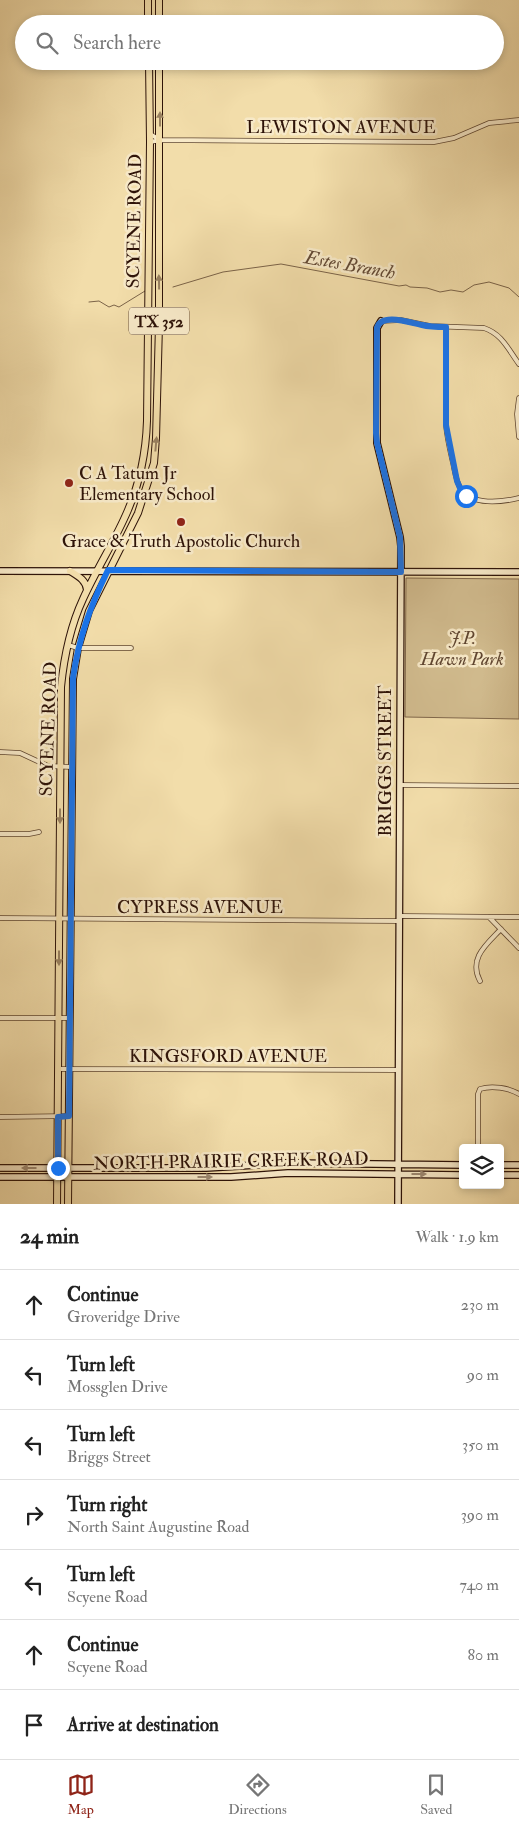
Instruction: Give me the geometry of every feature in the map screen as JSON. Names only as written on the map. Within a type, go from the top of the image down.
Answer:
[{"type":"main road","points":[[148,0],[148,15]]},
{"type":"main road","points":[[159,0],[159,15]]},
{"type":"main road","name":"SCYENE ROAD","points":[[57,1204],[61,687],[68,645],[77,614],[132,500],[145,447],[147,421],[149,70]]},
{"type":"main road","name":"SCYENE ROAD","points":[[68,1204],[73,678],[78,648],[90,607],[138,513],[151,474],[155,450],[159,325],[160,70]]},
{"type":"main road","points":[[70,570],[81,578],[87,590]]},
{"type":"street","name":"LEWISTON AVENUE","points":[[150,142],[160,140],[434,142],[454,138],[489,123],[519,120]]},
{"type":"street","points":[[150,134],[160,140]]},
{"type":"street","points":[[381,321],[401,320],[421,325],[446,327],[474,326],[491,330],[506,344],[519,364]]},
{"type":"street","name":"BRIGGS STREET","points":[[381,321],[377,328],[377,443],[400,537],[401,572],[398,1204]]},
{"type":"street","points":[[446,327],[447,438],[460,488],[466,496],[482,501],[519,498]]},
{"type":"street","points":[[519,398],[517,414],[519,437]]},
{"type":"street","points":[[0,571],[519,572]]},
{"type":"street","points":[[68,645],[78,648],[132,648]]},
{"type":"street","points":[[0,752],[20,753],[48,766],[72,767]]},
{"type":"street","points":[[400,785],[519,786]]},
{"type":"street","points":[[0,834],[39,832]]},
{"type":"street","points":[[489,916],[519,948]]},
{"type":"street","name":"CYPRESS AVENUE","points":[[0,918],[59,918],[71,920],[519,917]]},
{"type":"street","points":[[480,981],[476,973],[477,960],[483,948],[501,929]]},
{"type":"street","points":[[0,1018],[70,1018]]},
{"type":"street","name":"KINGSFORD AVENUE","points":[[58,1069],[398,1070]]},
{"type":"street","points":[[478,1144],[478,1094],[480,1089],[485,1087],[500,1088],[519,1094]]},
{"type":"street","points":[[0,1117],[69,1116]]},
{"type":"street","name":"NORTH PRAIRIE CREEK ROAD","points":[[0,1168],[206,1168],[287,1164],[459,1164]]},
{"type":"street","points":[[504,1165],[519,1165]]},
{"type":"street","points":[[233,1167],[234,1177]]},
{"type":"street","name":"NORTH PRAIRIE CREEK ROAD","points":[[0,1177],[234,1177],[288,1173],[459,1175]]},
{"type":"street","points":[[504,1175],[519,1175]]},
{"type":"green space","name":"J.P. Hawn Park","points":[[406,578],[519,579],[519,719],[405,717]]},
{"type":"waterway","name":"Estes Branch","points":[[173,287],[223,272],[281,264],[399,286],[427,288],[440,292],[451,290],[463,292],[474,285],[489,282],[509,288],[519,297]]},
{"type":"waterway","name":"Estes Branch","points":[[89,302],[99,301],[109,307],[114,305],[119,307],[145,291]]},
{"type":"place","name":"C A Tatum Jr Elementary School","points":[[69,483]]},
{"type":"place","name":"Grace & Truth Apostolic Church","points":[[181,522]]},
{"type":"route","points":[[58,1168],[58,1117],[69,1116],[73,678],[76,656],[89,611],[108,570],[401,572],[400,537],[376,433],[377,328],[378,324],[383,320],[401,320],[421,325],[446,327],[445,402],[447,438],[457,481],[466,496]]}]
